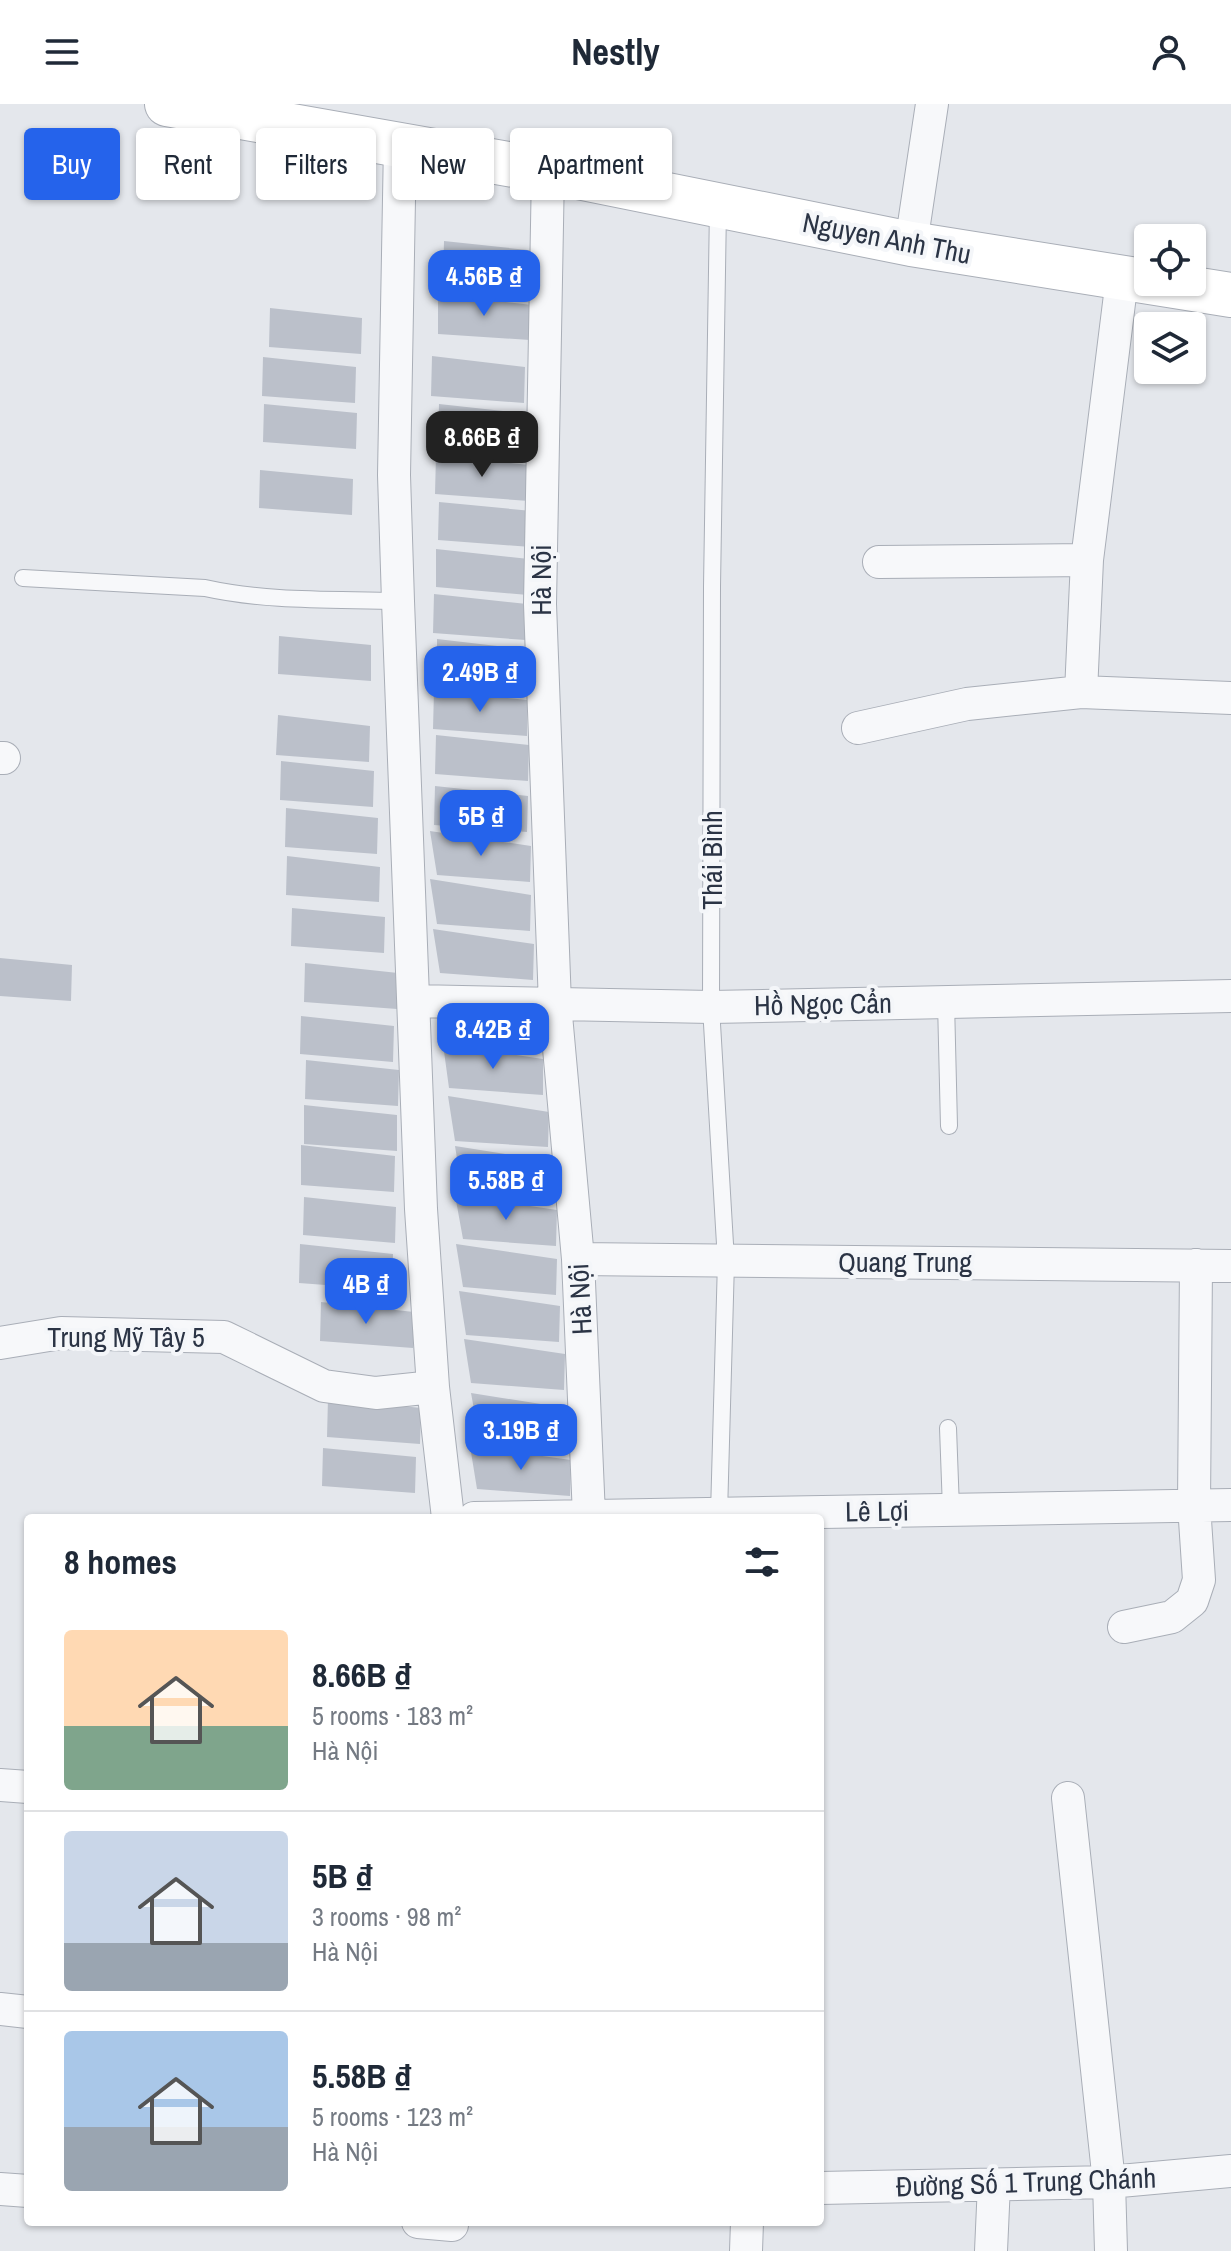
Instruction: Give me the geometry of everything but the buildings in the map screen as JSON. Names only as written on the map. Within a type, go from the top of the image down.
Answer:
[{"type":"main road","name":"Nguyen Anh Thu","points":[[167,104],[392,143]]},
{"type":"main road","name":"Nguyen Anh Thu","points":[[672,197],[911,244],[1231,295]]},
{"type":"street","points":[[911,244],[932,104]]},
{"type":"street","points":[[399,200],[394,475],[398,601],[421,1209],[433,1387],[448,1514]]},
{"type":"street","name":"Hà Nội","points":[[547,200],[540,604],[555,1004],[578,1259],[589,1514]]},
{"type":"street","points":[[1081,692],[1087,560],[1122,279]]},
{"type":"street","points":[[879,562],[1087,560]]},
{"type":"street","points":[[858,728],[967,704],[1081,692],[1231,698]]},
{"type":"street","name":"Hồ Ngọc Cẩn","points":[[414,1001],[711,1007],[1231,996]]},
{"type":"street","name":"Quang Trung","points":[[578,1259],[1231,1266]]},
{"type":"street","points":[[1124,1627],[1172,1617],[1192,1601],[1199,1580],[1194,1505],[1196,1265]]},
{"type":"street","name":"Trung Mỹ Tây 5","points":[[0,1343],[61,1333],[224,1337],[324,1386],[376,1393],[433,1387]]},
{"type":"street","name":"Lê Lợi","points":[[719,1514],[1231,1505]]},
{"type":"street","points":[[0,1785],[24,1787]]},
{"type":"street","points":[[1068,1798],[1109,2182],[1111,2251]]},
{"type":"street","points":[[0,2009],[24,2012]]},
{"type":"street","name":"Đường Số 1 Trung Chánh","points":[[824,2188],[1109,2182],[1231,2171]]},
{"type":"street","points":[[991,2251],[994,2184]]},
{"type":"street","points":[[0,2189],[24,2191]]},
{"type":"street","points":[[430,2226],[452,2233]]},
{"type":"street","points":[[746,2251],[747,2226]]},
{"type":"lane","name":"Thái Bình","points":[[718,206],[712,587],[711,1007],[726,1261],[719,1514]]},
{"type":"lane","points":[[23,578],[205,588],[234,594],[286,598],[398,601]]},
{"type":"lane","points":[[946,1002],[949,1126]]},
{"type":"lane","points":[[948,1428],[951,1509]]}]
